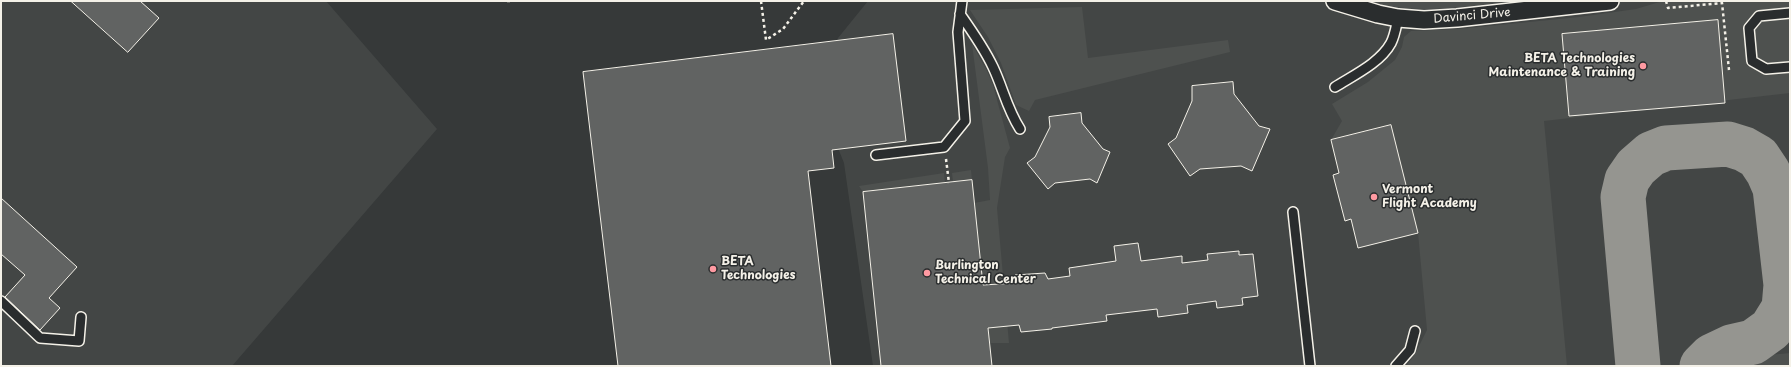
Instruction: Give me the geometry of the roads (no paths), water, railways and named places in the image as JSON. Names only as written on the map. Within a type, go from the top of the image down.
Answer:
[{"type":"street","name":"Davinci Drive","points":[[1335,1],[1378,14],[1398,18],[1424,20],[1458,18],[1610,1]]},
{"type":"lane","points":[[876,155],[944,147],[965,121],[958,32],[962,1]]},
{"type":"lane","points":[[1790,13],[1759,16],[1749,28],[1752,61],[1766,69],[1790,67]]},
{"type":"lane","points":[[960,14],[977,38],[993,67],[1010,114],[1020,129]]},
{"type":"lane","points":[[1335,87],[1383,54],[1391,43],[1398,18]]},
{"type":"lane","points":[[1293,212],[1310,366]]},
{"type":"lane","points":[[1,301],[40,338],[79,341],[80,317]]},
{"type":"lane","points":[[1396,366],[1410,350],[1414,331]]},
{"type":"place","name":"BETA Technologies Maintenance & Training","points":[[1643,66]]},
{"type":"place","name":"Vermont Flight Academy","points":[[1374,197]]},
{"type":"place","name":"BETA Technologies","points":[[713,269]]},
{"type":"place","name":"Burlington Technical Center","points":[[927,273]]}]
